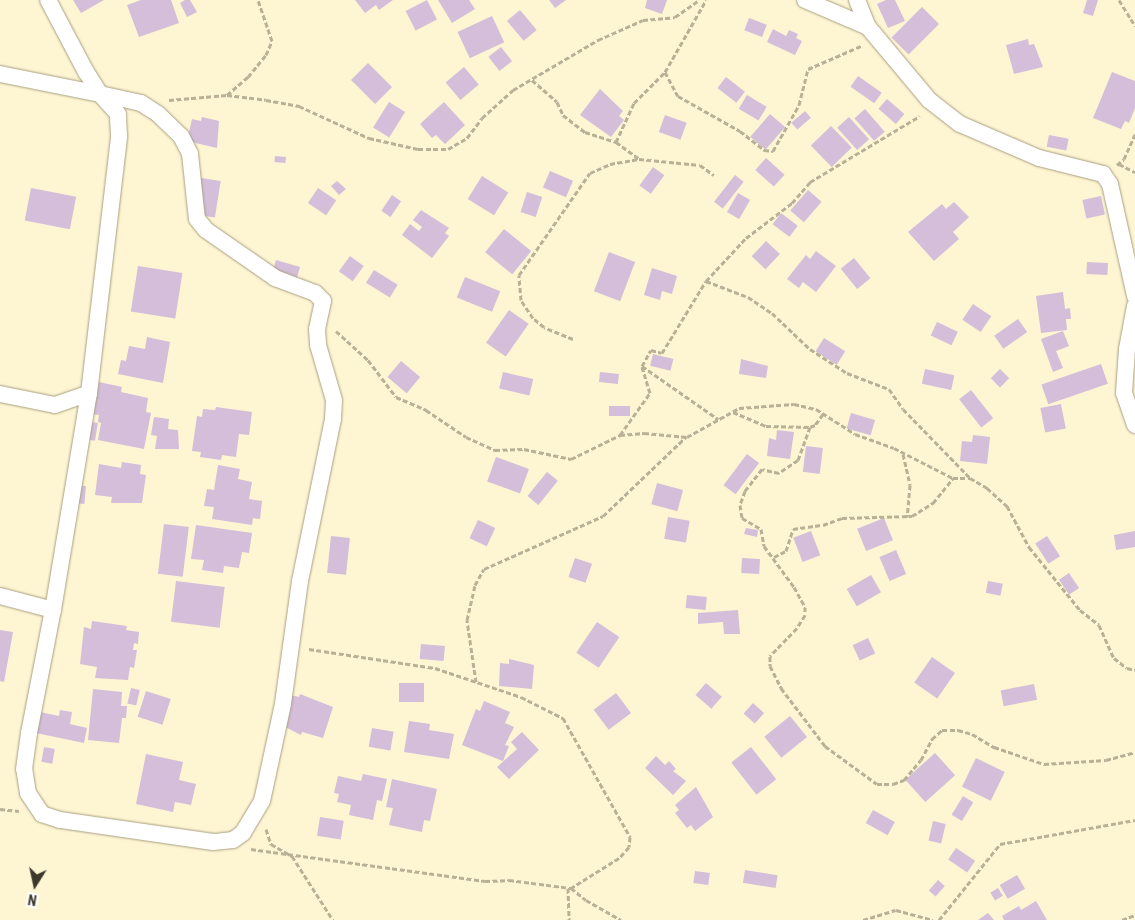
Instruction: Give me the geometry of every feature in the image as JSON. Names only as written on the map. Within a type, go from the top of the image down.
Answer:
[{"type":"street","points":[[0,74],[100,94],[141,103],[158,114],[181,136],[190,154],[197,219],[206,230],[285,284],[320,296],[322,306],[317,329],[318,345],[334,400],[333,419],[300,581],[294,645],[262,801],[243,833],[233,840],[213,842],[60,820],[42,814],[28,793],[24,769],[89,393],[119,136],[118,114],[100,94],[48,0]]},
{"type":"street","points":[[805,0],[868,27]]},
{"type":"street","points":[[857,0],[868,27],[939,108],[960,124],[1039,158],[1103,174],[1110,184],[1135,296]]},
{"type":"street","points":[[1135,306],[1127,349],[1124,393],[1135,425]]},
{"type":"street","points":[[0,394],[54,405],[89,393]]},
{"type":"street","points":[[0,596],[53,610]]},
{"type":"path","points":[[227,96],[248,77],[266,55],[272,41],[258,0]]},
{"type":"path","points":[[141,103],[227,96],[299,106],[369,138],[418,150],[448,149],[467,138],[482,118],[513,90],[598,40],[643,20],[675,17],[698,0]]},
{"type":"path","points":[[616,142],[634,103],[664,72],[706,0]]},
{"type":"path","points":[[1119,0],[1135,26]]},
{"type":"path","points":[[664,72],[678,96],[740,131],[764,150],[773,151],[799,105],[808,69],[879,39]]},
{"type":"path","points":[[532,80],[557,102],[563,115],[572,123],[585,132],[616,142],[639,159]]},
{"type":"path","points":[[620,435],[650,393],[642,366],[651,350],[662,353],[706,281],[746,238],[792,203],[810,182],[910,121],[939,108]]},
{"type":"path","points":[[1103,174],[1119,164],[1135,134]]},
{"type":"path","points":[[573,338],[544,327],[533,318],[521,300],[519,275],[550,227],[590,173],[610,164],[639,159],[700,165],[714,175]]},
{"type":"path","points":[[1119,164],[1135,172]]},
{"type":"path","points":[[706,281],[748,297],[772,313],[810,349],[847,373],[889,389],[903,408],[970,478],[1007,506],[1029,547],[1080,610],[1099,625],[1114,658],[1127,668],[1135,670]]},
{"type":"path","points":[[322,306],[334,329],[368,360],[396,397],[426,410],[480,445],[495,450],[524,450],[571,459],[620,435],[644,433],[687,437]]},
{"type":"path","points":[[642,366],[718,419]]},
{"type":"path","points":[[476,682],[467,620],[475,585],[484,569],[603,516],[687,437],[733,411],[756,405],[794,404],[824,414],[855,434],[903,453],[953,478],[970,478]]},
{"type":"path","points":[[733,411],[766,426],[815,426],[824,414]]},
{"type":"path","points":[[810,426],[798,460],[779,473],[762,469],[745,491],[740,505],[742,518],[761,530],[764,546],[794,586],[805,607],[805,616],[770,656],[770,666],[781,688],[825,746],[877,784],[904,780],[921,760],[932,739],[942,730],[958,730],[972,734],[994,747],[1044,764],[1106,760],[1135,752]]},
{"type":"path","points":[[903,453],[910,485],[907,517]]},
{"type":"path","points":[[774,557],[786,551],[793,529],[823,525],[842,518],[907,517],[933,503],[953,478]]},
{"type":"path","points":[[294,645],[330,654],[435,668],[521,697],[563,718],[630,836],[629,847],[619,858],[570,888]]},
{"type":"path","points":[[262,801],[271,844],[292,856],[333,920]]},
{"type":"path","points":[[940,920],[1000,844],[1135,820]]},
{"type":"path","points":[[248,848],[292,856],[485,881],[509,880],[570,888],[586,900],[621,920]]},
{"type":"path","points":[[569,920],[570,888]]},
{"type":"path","points":[[863,920],[896,910],[933,920]]},
{"type":"path","points":[[1122,920],[1135,915]]},
{"type":"building","points":[[73,0],[104,0],[81,13]]},
{"type":"building","points":[[141,0],[171,0],[179,23],[139,37],[127,5]]},
{"type":"building","points":[[190,0],[197,12],[187,17],[180,3]]},
{"type":"building","points":[[355,0],[393,0],[379,10],[376,5],[365,13]]},
{"type":"building","points":[[427,0],[437,20],[416,30],[406,11]]},
{"type":"building","points":[[438,0],[469,0],[475,9],[452,23]]},
{"type":"building","points":[[549,0],[566,0],[555,8]]},
{"type":"building","points":[[647,0],[667,0],[662,14],[645,8]]},
{"type":"building","points":[[886,0],[895,0],[905,21],[888,28],[877,4]]},
{"type":"building","points":[[1087,0],[1098,0],[1093,16],[1083,13]]},
{"type":"building","points":[[922,7],[939,24],[909,54],[892,37]]},
{"type":"building","points":[[520,10],[537,30],[524,41],[507,21]]},
{"type":"building","points":[[492,16],[504,42],[470,58],[458,32]]},
{"type":"building","points":[[749,18],[767,25],[762,37],[744,30]]},
{"type":"building","points":[[773,29],[786,36],[789,30],[798,34],[796,38],[802,41],[795,55],[767,42]]},
{"type":"building","points":[[1028,39],[1029,45],[1034,44],[1043,67],[1014,74],[1006,45]]},
{"type":"building","points":[[501,47],[512,61],[499,71],[488,57]]},
{"type":"building","points":[[368,63],[392,87],[375,104],[351,80]]},
{"type":"building","points":[[464,67],[479,85],[460,100],[446,82]]},
{"type":"building","points":[[1112,72],[1135,81],[1135,108],[1129,123],[1125,121],[1121,129],[1093,118]]},
{"type":"building","points":[[858,76],[882,93],[874,103],[851,87]]},
{"type":"building","points":[[726,77],[745,92],[736,103],[717,88]]},
{"type":"building","points":[[600,89],[623,111],[619,116],[624,120],[611,137],[580,115]]},
{"type":"building","points":[[747,95],[767,107],[758,121],[739,109]]},
{"type":"building","points":[[887,99],[904,114],[896,124],[878,109]]},
{"type":"building","points":[[389,102],[405,112],[389,138],[373,127]]},
{"type":"building","points":[[444,102],[465,125],[445,144],[436,135],[432,138],[420,124]]},
{"type":"building","points":[[865,109],[885,132],[874,141],[854,118]]},
{"type":"building","points":[[805,111],[811,118],[797,130],[791,123]]},
{"type":"building","points":[[770,114],[785,127],[765,150],[750,137]]},
{"type":"building","points":[[665,115],[687,123],[680,140],[659,132]]},
{"type":"building","points":[[202,117],[219,121],[217,148],[187,141],[192,119],[201,121]]},
{"type":"building","points":[[849,117],[869,139],[857,150],[837,128]]},
{"type":"building","points":[[831,126],[852,148],[832,167],[811,145]]},
{"type":"building","points":[[1049,135],[1069,139],[1066,151],[1047,147]]},
{"type":"building","points":[[275,156],[286,157],[285,163],[274,162]]},
{"type":"building","points":[[766,158],[785,175],[774,187],[755,170]]},
{"type":"building","points":[[653,167],[664,175],[651,194],[639,186]]},
{"type":"building","points":[[550,171],[573,181],[566,197],[543,188]]},
{"type":"building","points":[[735,175],[744,182],[723,209],[714,202]]},
{"type":"building","points":[[482,176],[508,192],[494,215],[468,199]]},
{"type":"building","points":[[195,177],[221,181],[215,218],[189,214]]},
{"type":"building","points":[[337,181],[346,189],[339,195],[331,186]]},
{"type":"building","points":[[31,188],[76,197],[70,229],[25,220]]},
{"type":"building","points":[[318,188],[336,200],[326,215],[308,203]]},
{"type":"building","points":[[808,190],[822,202],[804,222],[790,210]]},
{"type":"building","points":[[527,192],[542,197],[536,217],[521,212]]},
{"type":"building","points":[[738,193],[750,200],[739,219],[727,212]]},
{"type":"building","points":[[392,195],[401,201],[390,217],[381,211]]},
{"type":"building","points":[[1101,196],[1105,215],[1086,219],[1082,200]]},
{"type":"building","points":[[954,202],[969,217],[953,232],[959,239],[934,261],[908,232],[942,204],[946,209]]},
{"type":"building","points":[[421,210],[449,228],[445,233],[449,236],[432,258],[402,235],[410,224],[419,231],[422,227],[413,220]]},
{"type":"building","points":[[781,213],[798,226],[789,237],[773,224]]},
{"type":"building","points":[[504,229],[531,251],[512,274],[485,252]]},
{"type":"building","points":[[766,241],[780,254],[766,269],[752,256]]},
{"type":"building","points":[[816,251],[836,266],[816,292],[803,282],[799,288],[787,279],[806,255],[810,259]]},
{"type":"building","points":[[609,252],[635,262],[620,301],[594,291]]},
{"type":"building","points":[[350,256],[364,266],[353,281],[339,271]]},
{"type":"building","points":[[854,258],[870,278],[857,289],[841,269]]},
{"type":"building","points":[[276,260],[300,267],[296,280],[272,273]]},
{"type":"building","points":[[1087,262],[1108,263],[1107,275],[1086,274]]},
{"type":"building","points":[[138,266],[182,273],[175,318],[131,311]]},
{"type":"building","points":[[652,268],[677,276],[672,294],[662,291],[660,300],[644,295]]},
{"type":"building","points":[[374,270],[398,285],[390,298],[366,283]]},
{"type":"building","points":[[465,277],[500,291],[492,312],[457,297]]},
{"type":"building","points":[[1063,292],[1065,309],[1070,308],[1071,319],[1066,319],[1067,330],[1041,333],[1036,296]]},
{"type":"building","points":[[973,304],[991,316],[981,332],[962,320]]},
{"type":"building","points":[[509,310],[529,324],[506,357],[486,343]]},
{"type":"building","points":[[1018,319],[1027,332],[1003,349],[994,336]]},
{"type":"building","points":[[937,322],[958,332],[952,345],[931,336]]},
{"type":"building","points":[[1063,331],[1069,346],[1056,351],[1063,368],[1053,372],[1041,339]]},
{"type":"building","points":[[147,337],[170,342],[163,383],[118,374],[121,360],[126,361],[129,346],[145,349]]},
{"type":"building","points":[[824,338],[845,351],[837,365],[816,352]]},
{"type":"building","points":[[653,354],[673,359],[670,371],[650,366]]},
{"type":"building","points":[[741,359],[768,366],[766,378],[739,374]]},
{"type":"building","points":[[401,361],[420,377],[407,393],[388,377]]},
{"type":"building","points":[[1101,364],[1108,384],[1048,404],[1041,385]]},
{"type":"building","points":[[925,369],[954,375],[951,390],[922,384]]},
{"type":"building","points":[[1000,369],[1009,378],[1000,387],[991,378]]},
{"type":"building","points":[[503,372],[533,379],[529,396],[499,389]]},
{"type":"building","points":[[600,372],[619,374],[618,384],[599,382]]},
{"type":"building","points":[[99,382],[122,387],[121,392],[148,398],[146,412],[151,413],[144,449],[98,440],[101,423],[98,422],[99,415],[93,414]]},
{"type":"building","points":[[971,390],[993,418],[981,428],[959,399]]},
{"type":"building","points":[[1061,404],[1066,429],[1045,433],[1040,408]]},
{"type":"building","points":[[609,406],[630,406],[630,416],[609,416]]},
{"type":"building","points":[[216,407],[252,412],[249,435],[239,434],[236,457],[222,455],[221,460],[200,457],[201,452],[192,451],[197,416],[202,417],[203,409],[215,410]]},
{"type":"building","points":[[851,413],[875,420],[871,435],[847,428]]},
{"type":"building","points":[[154,417],[169,419],[168,429],[178,430],[179,449],[155,449],[157,436],[151,435]]},
{"type":"building","points":[[86,421],[98,423],[95,441],[83,439]]},
{"type":"building","points":[[777,430],[794,432],[790,459],[767,456],[769,438],[776,440]]},
{"type":"building","points":[[973,435],[990,437],[987,464],[960,461],[962,441],[972,442]]},
{"type":"building","points":[[806,446],[823,448],[820,474],[803,472]]},
{"type":"building","points":[[747,454],[759,463],[736,494],[724,485]]},
{"type":"building","points":[[496,457],[529,469],[520,493],[487,481]]},
{"type":"building","points":[[122,462],[141,465],[140,474],[146,475],[142,503],[111,503],[112,497],[95,495],[99,464],[121,468]]},
{"type":"building","points":[[218,465],[240,469],[238,479],[252,482],[249,499],[262,501],[260,519],[253,518],[252,525],[212,519],[214,507],[204,506],[207,489],[214,490]]},
{"type":"building","points":[[547,472],[558,481],[538,505],[527,496]]},
{"type":"building","points":[[657,483],[683,490],[677,511],[651,504]]},
{"type":"building","points":[[75,485],[86,486],[84,504],[73,503]]},
{"type":"building","points":[[668,517],[690,521],[686,542],[664,539]]},
{"type":"building","points":[[884,518],[893,540],[866,551],[857,529]]},
{"type":"building","points":[[478,520],[495,528],[487,546],[470,538]]},
{"type":"building","points":[[164,524],[189,527],[183,577],[158,574]]},
{"type":"building","points":[[196,525],[252,533],[249,553],[242,552],[239,568],[224,566],[223,573],[202,570],[204,560],[191,559]]},
{"type":"building","points":[[746,528],[758,530],[757,537],[744,534]]},
{"type":"building","points":[[811,531],[820,555],[803,562],[793,538]]},
{"type":"building","points":[[1135,531],[1135,547],[1116,550],[1114,535]]},
{"type":"building","points":[[331,536],[350,538],[346,575],[327,573]]},
{"type":"building","points":[[1047,536],[1060,556],[1048,564],[1035,544]]},
{"type":"building","points":[[896,550],[906,574],[890,581],[879,557]]},
{"type":"building","points":[[575,558],[592,564],[586,583],[568,577]]},
{"type":"building","points":[[742,558],[760,559],[759,574],[741,573]]},
{"type":"building","points":[[1069,573],[1079,588],[1069,595],[1059,580]]},
{"type":"building","points":[[871,575],[881,592],[857,606],[847,589]]},
{"type":"building","points":[[176,581],[225,587],[220,628],[171,622]]},
{"type":"building","points":[[988,581],[1003,584],[1000,596],[986,593]]},
{"type":"building","points":[[687,595],[707,597],[706,610],[686,608]]},
{"type":"building","points":[[738,610],[740,634],[724,634],[723,622],[698,624],[698,613]]},
{"type":"building","points":[[92,621],[127,626],[126,630],[139,632],[138,644],[134,643],[133,650],[137,650],[134,668],[130,667],[128,680],[95,678],[97,667],[80,664],[84,627],[91,629]]},
{"type":"building","points":[[597,622],[619,637],[599,668],[576,653]]},
{"type":"building","points":[[0,630],[13,632],[4,682],[0,681]]},
{"type":"building","points":[[868,638],[875,653],[860,661],[853,645]]},
{"type":"building","points":[[421,644],[445,646],[444,661],[420,659]]},
{"type":"building","points":[[932,657],[955,673],[937,698],[914,682]]},
{"type":"building","points":[[509,659],[534,665],[532,689],[499,686],[500,663],[509,664]]},
{"type":"building","points":[[399,683],[424,683],[424,702],[399,702]]},
{"type":"building","points":[[706,683],[722,697],[711,709],[696,695]]},
{"type":"building","points":[[1034,684],[1037,700],[1004,706],[1001,690]]},
{"type":"building","points":[[131,688],[140,690],[136,706],[127,704]]},
{"type":"building","points":[[93,689],[122,692],[121,706],[127,706],[126,718],[122,718],[119,743],[88,740]]},
{"type":"building","points":[[146,691],[171,699],[162,725],[138,717]]},
{"type":"building","points":[[616,693],[631,713],[609,730],[594,710]]},
{"type":"building","points":[[300,694],[333,707],[323,738],[302,732],[301,735],[281,725],[290,695],[299,697]]},
{"type":"building","points":[[484,701],[510,712],[505,723],[514,727],[505,745],[509,746],[503,761],[462,745],[476,709],[480,711]]},
{"type":"building","points":[[753,703],[764,713],[755,723],[744,713]]},
{"type":"building","points":[[60,710],[72,712],[70,724],[87,728],[84,743],[36,733],[40,712],[59,716]]},
{"type":"building","points":[[790,716],[807,737],[781,758],[764,737]]},
{"type":"building","points":[[409,721],[430,724],[429,730],[454,734],[449,759],[404,752]]},
{"type":"building","points":[[372,728],[394,732],[390,751],[369,747]]},
{"type":"building","points":[[522,732],[539,750],[509,779],[497,767],[517,749],[511,742]]},
{"type":"building","points":[[44,747],[55,749],[52,764],[41,762]]},
{"type":"building","points":[[751,747],[776,779],[757,795],[731,762]]},
{"type":"building","points":[[935,753],[955,775],[925,802],[905,780]]},
{"type":"building","points":[[146,754],[183,762],[179,780],[196,784],[191,805],[175,802],[173,812],[136,804]]},
{"type":"building","points":[[656,756],[665,765],[669,761],[676,769],[673,771],[686,781],[673,795],[645,768]]},
{"type":"building","points":[[976,758],[1005,772],[991,801],[962,787]]},
{"type":"building","points":[[363,774],[387,779],[382,801],[377,800],[373,820],[349,815],[351,805],[337,802],[339,794],[334,793],[338,776],[361,781]]},
{"type":"building","points":[[392,779],[437,789],[430,821],[424,820],[422,832],[389,825],[393,808],[386,807]]},
{"type":"building","points":[[696,787],[713,817],[695,831],[691,825],[687,828],[675,813],[679,810],[675,805]]},
{"type":"building","points":[[963,796],[973,802],[962,821],[952,815]]},
{"type":"building","points":[[873,810],[895,822],[888,835],[866,823]]},
{"type":"building","points":[[320,817],[344,821],[341,840],[317,836]]},
{"type":"building","points":[[933,821],[946,824],[941,843],[929,840]]},
{"type":"building","points":[[956,848],[975,861],[967,872],[948,860]]},
{"type":"building","points":[[745,870],[778,875],[776,888],[743,883]]},
{"type":"building","points":[[695,871],[710,873],[708,885],[693,883]]},
{"type":"building","points":[[1017,875],[1025,889],[1008,899],[1000,885]]},
{"type":"building","points":[[938,880],[945,886],[936,896],[929,891]]},
{"type":"building","points":[[998,888],[1003,896],[995,900],[990,893]]},
{"type":"building","points":[[1036,901],[1047,920],[1004,920],[1002,916],[1019,906],[1021,910]]},
{"type":"building","points":[[988,913],[994,920],[978,920]]}]
